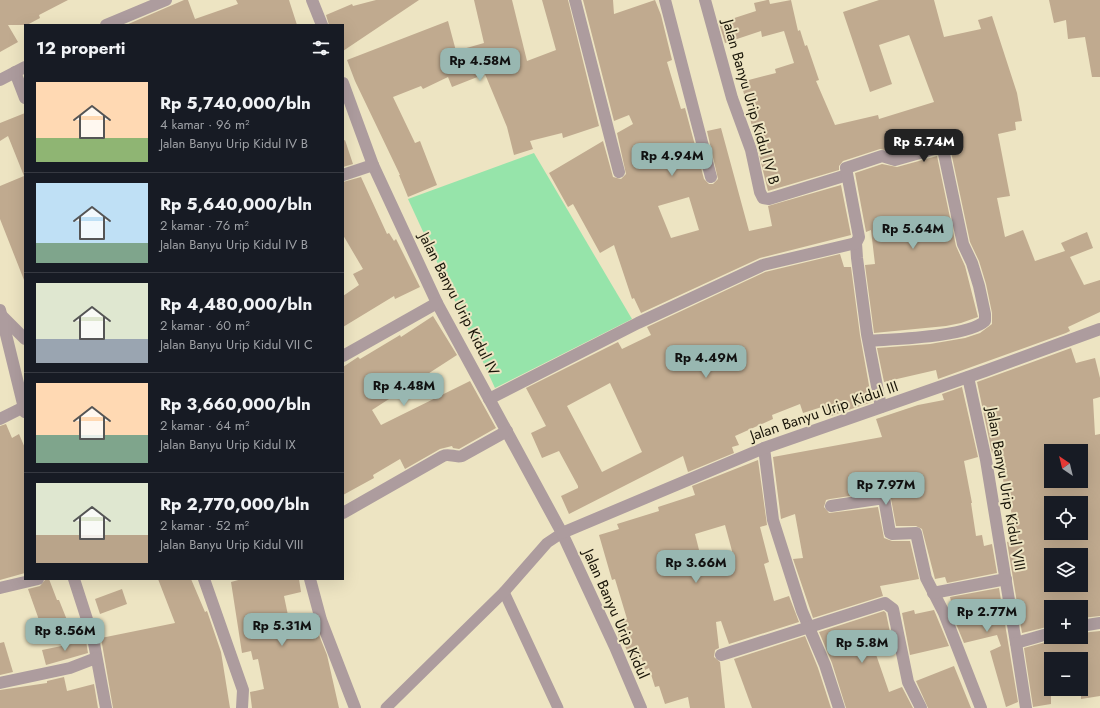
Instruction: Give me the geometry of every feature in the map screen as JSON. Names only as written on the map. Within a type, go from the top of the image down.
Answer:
[{"type":"street","points":[[108,24],[166,0]]},
{"type":"street","points":[[312,0],[322,24]]},
{"type":"street","points":[[575,0],[618,172]]},
{"type":"street","points":[[665,0],[710,177]]},
{"type":"street","name":"Jalan Banyu Urip Kidul IV B","points":[[705,0],[732,98],[751,150],[760,192],[763,198],[770,199],[847,175]]},
{"type":"street","points":[[0,80],[20,69],[24,92]]},
{"type":"street","name":"Jalan Banyu Urip Kidul IV","points":[[344,85],[372,164],[437,303],[562,533]]},
{"type":"street","points":[[869,341],[961,331],[984,321],[985,314],[977,280],[963,244],[942,148],[895,160],[882,156],[848,166],[846,168],[858,237],[856,242],[869,341],[881,407]]},
{"type":"street","points":[[344,175],[372,164]]},
{"type":"street","points":[[489,399],[638,323],[763,265],[856,242]]},
{"type":"street","points":[[344,355],[437,303]]},
{"type":"street","points":[[1,313],[24,338]]},
{"type":"street","points":[[0,418],[24,410],[1,313]]},
{"type":"street","name":"Jalan Banyu Urip Kidul III","points":[[562,533],[764,448],[1100,329]]},
{"type":"street","name":"Jalan Banyu Urip Kidul VIII","points":[[968,377],[986,460],[1026,708]]},
{"type":"street","points":[[344,512],[446,454],[455,458],[462,456],[507,431]]},
{"type":"street","points":[[764,448],[773,520],[802,611],[825,665],[839,708]]},
{"type":"street","points":[[831,506],[884,498],[890,533],[916,533],[926,578],[944,612],[981,708]]},
{"type":"street","name":"Jalan Banyu Urip Kidul","points":[[562,533],[615,647],[641,708]]},
{"type":"street","points":[[933,593],[1006,579]]},
{"type":"street","points":[[0,588],[34,580]]},
{"type":"street","points":[[74,580],[93,638],[106,708]]},
{"type":"street","points":[[204,580],[242,690],[242,708]]},
{"type":"street","points":[[310,580],[321,620],[355,708]]},
{"type":"street","points":[[721,655],[885,603],[893,609],[908,682],[921,708]]},
{"type":"street","points":[[1088,625],[1100,623]]},
{"type":"street","points":[[1016,643],[1044,635]]},
{"type":"street","points":[[0,683],[70,668],[96,658]]},
{"type":"lane","points":[[386,708],[504,592],[547,543],[562,533]]},
{"type":"lane","points":[[504,592],[558,708]]},
{"type":"green space","points":[[534,153],[632,319],[495,388],[408,199]]},
{"type":"building","points":[[0,0],[68,0],[39,15],[40,18],[29,24],[8,25],[18,42],[0,52]]},
{"type":"building","points":[[184,0],[188,0],[195,19],[238,4],[236,0],[289,0],[297,24],[128,24]]},
{"type":"building","points":[[376,0],[419,0],[344,50],[344,24],[329,24],[326,15],[352,4],[353,6]]},
{"type":"building","points":[[474,0],[512,0],[527,61],[556,50],[542,0],[568,0],[599,126],[563,138],[562,133],[530,141],[533,149],[514,155],[507,127],[485,74],[452,87],[448,77],[423,89],[421,86],[393,97],[415,143],[420,141],[437,185],[408,197],[400,175],[355,81],[347,60],[448,21],[456,51],[484,43]]},
{"type":"building","points":[[583,0],[613,0],[614,14],[655,0],[661,15],[672,60],[667,62],[681,109],[685,108],[704,179],[709,184],[713,184],[718,179],[707,131],[721,128],[749,231],[772,226],[768,206],[841,185],[851,235],[760,258],[641,313],[634,298],[632,299],[614,245],[600,253],[573,204],[568,207],[549,173],[603,141],[613,177],[621,179],[626,174],[617,133],[633,124],[629,115],[614,121]],"holes":[[[689,197],[699,230],[671,238],[658,206]]]},
{"type":"building","points":[[769,0],[770,4],[791,0],[798,31],[800,30],[805,46],[807,45],[819,80],[816,81],[835,125],[878,115],[879,119],[934,102],[909,35],[879,45],[892,84],[870,92],[843,12],[879,0],[934,0],[944,37],[981,29],[978,20],[992,16],[1017,93],[1022,121],[1015,122],[1016,130],[998,134],[1010,196],[997,198],[1005,237],[1023,230],[1035,261],[1065,251],[1061,243],[1087,232],[1093,248],[1070,257],[1084,285],[1100,280],[1100,312],[1068,327],[1070,331],[1066,333],[938,379],[936,370],[884,382],[877,348],[930,344],[965,338],[980,333],[992,324],[992,313],[986,284],[979,261],[970,242],[950,147],[946,141],[939,140],[895,152],[880,149],[843,161],[839,166],[839,170],[768,191],[741,82],[776,73],[775,69],[794,63],[784,31],[762,37],[761,31],[725,43],[719,23],[756,11],[754,3]]},
{"type":"building","points":[[1049,0],[1100,0],[1100,77],[1092,77],[1085,37],[1068,39],[1066,20],[1054,23]]},
{"type":"building","points":[[24,113],[24,176],[8,136],[0,141],[0,123]]},
{"type":"building","points":[[344,140],[353,164],[344,167]]},
{"type":"building","points":[[937,156],[956,246],[965,266],[978,317],[946,326],[874,333],[865,265],[875,264],[871,230],[866,232],[855,173],[882,164],[897,167]]},
{"type":"building","points":[[24,176],[24,280],[0,219],[0,186]]},
{"type":"building","points":[[361,177],[387,234],[389,233],[394,241],[396,239],[420,287],[395,299],[394,296],[344,326],[344,295],[359,285],[353,274],[363,269],[344,237],[344,182]]},
{"type":"building","points":[[840,254],[844,267],[851,267],[860,335],[872,402],[828,417],[825,406],[803,413],[800,404],[772,415],[773,419],[735,436],[739,445],[732,447],[734,453],[688,472],[683,456],[569,514],[561,496],[578,488],[578,486],[559,451],[542,458],[531,433],[546,426],[526,388],[618,342],[622,349],[651,335],[647,327],[765,272]],"holes":[[[610,383],[642,452],[602,472],[567,406]]]},
{"type":"building","points":[[433,316],[457,355],[372,410],[381,425],[470,381],[496,428],[459,449],[453,448],[452,446],[440,449],[405,469],[400,459],[373,475],[374,478],[344,494],[344,366],[358,357],[360,359],[400,335],[401,337]]},
{"type":"building","points":[[1071,348],[1076,363],[1095,358],[1100,378],[1100,397],[1093,399],[1095,435],[1100,434],[1100,616],[1088,617],[1088,600],[1044,600],[1044,628],[1022,633],[1007,542],[1014,540],[1010,500],[1005,500],[998,452],[992,453],[977,382]]},
{"type":"building","points":[[962,387],[978,457],[964,461],[972,503],[976,536],[982,535],[984,546],[992,544],[997,573],[947,583],[945,577],[935,579],[922,529],[916,526],[896,526],[890,493],[883,491],[830,499],[826,500],[824,507],[829,513],[878,507],[884,538],[892,541],[910,541],[919,579],[880,586],[883,596],[813,618],[793,559],[803,558],[795,514],[781,519],[773,457],[882,437],[876,419],[918,405],[944,400],[942,394]]},
{"type":"building","points":[[6,424],[12,438],[19,434],[24,446],[24,573],[0,580],[0,426]]},
{"type":"building","points":[[758,460],[767,525],[760,527],[769,562],[764,564],[774,601],[789,596],[799,622],[729,644],[721,621],[716,622],[719,648],[715,650],[714,657],[720,662],[725,708],[690,708],[688,697],[665,704],[659,686],[655,687],[649,668],[645,670],[641,656],[630,660],[622,637],[619,638],[615,623],[627,619],[615,579],[612,580],[599,535],[619,529],[617,524],[659,511],[658,507],[695,495],[692,486]],"holes":[[[725,525],[735,562],[704,570],[695,534]]]},
{"type":"building","points":[[45,580],[49,580],[69,625],[44,634],[28,589],[40,586]]},
{"type":"building","points":[[158,580],[191,580],[205,612],[207,611],[221,652],[230,708],[113,708],[101,638],[175,623]]},
{"type":"building","points":[[238,580],[299,580],[301,592],[284,596],[290,625],[313,620],[327,655],[339,708],[252,708],[250,692],[264,689],[258,659],[253,660],[251,651],[242,653],[231,582]]},
{"type":"building","points":[[999,588],[1018,702],[1006,707],[990,651],[1001,646],[997,635],[964,643],[949,607],[952,606],[950,597]]},
{"type":"building","points":[[122,589],[127,604],[100,614],[95,599]]},
{"type":"building","points":[[914,610],[915,614],[934,610],[949,646],[910,655],[902,613]]},
{"type":"building","points":[[884,611],[886,613],[891,637],[872,643],[889,692],[902,687],[913,708],[846,708],[832,663],[819,632]]},
{"type":"building","points":[[1100,631],[1100,696],[1081,699],[1081,696],[1088,696],[1088,652],[1044,652],[1044,696],[1051,696],[1051,704],[1033,707],[1024,648],[1044,642],[1044,644],[1088,644],[1088,632]]},
{"type":"building","points":[[805,636],[818,668],[831,708],[752,708],[734,659]]},
{"type":"building","points":[[86,641],[88,653],[46,665],[42,650]]},
{"type":"building","points":[[4,642],[13,672],[0,675],[0,643]]},
{"type":"building","points":[[954,666],[971,708],[928,708],[916,681]]},
{"type":"building","points":[[64,677],[67,691],[94,684],[98,708],[0,708],[0,690],[47,683],[47,681]]}]
